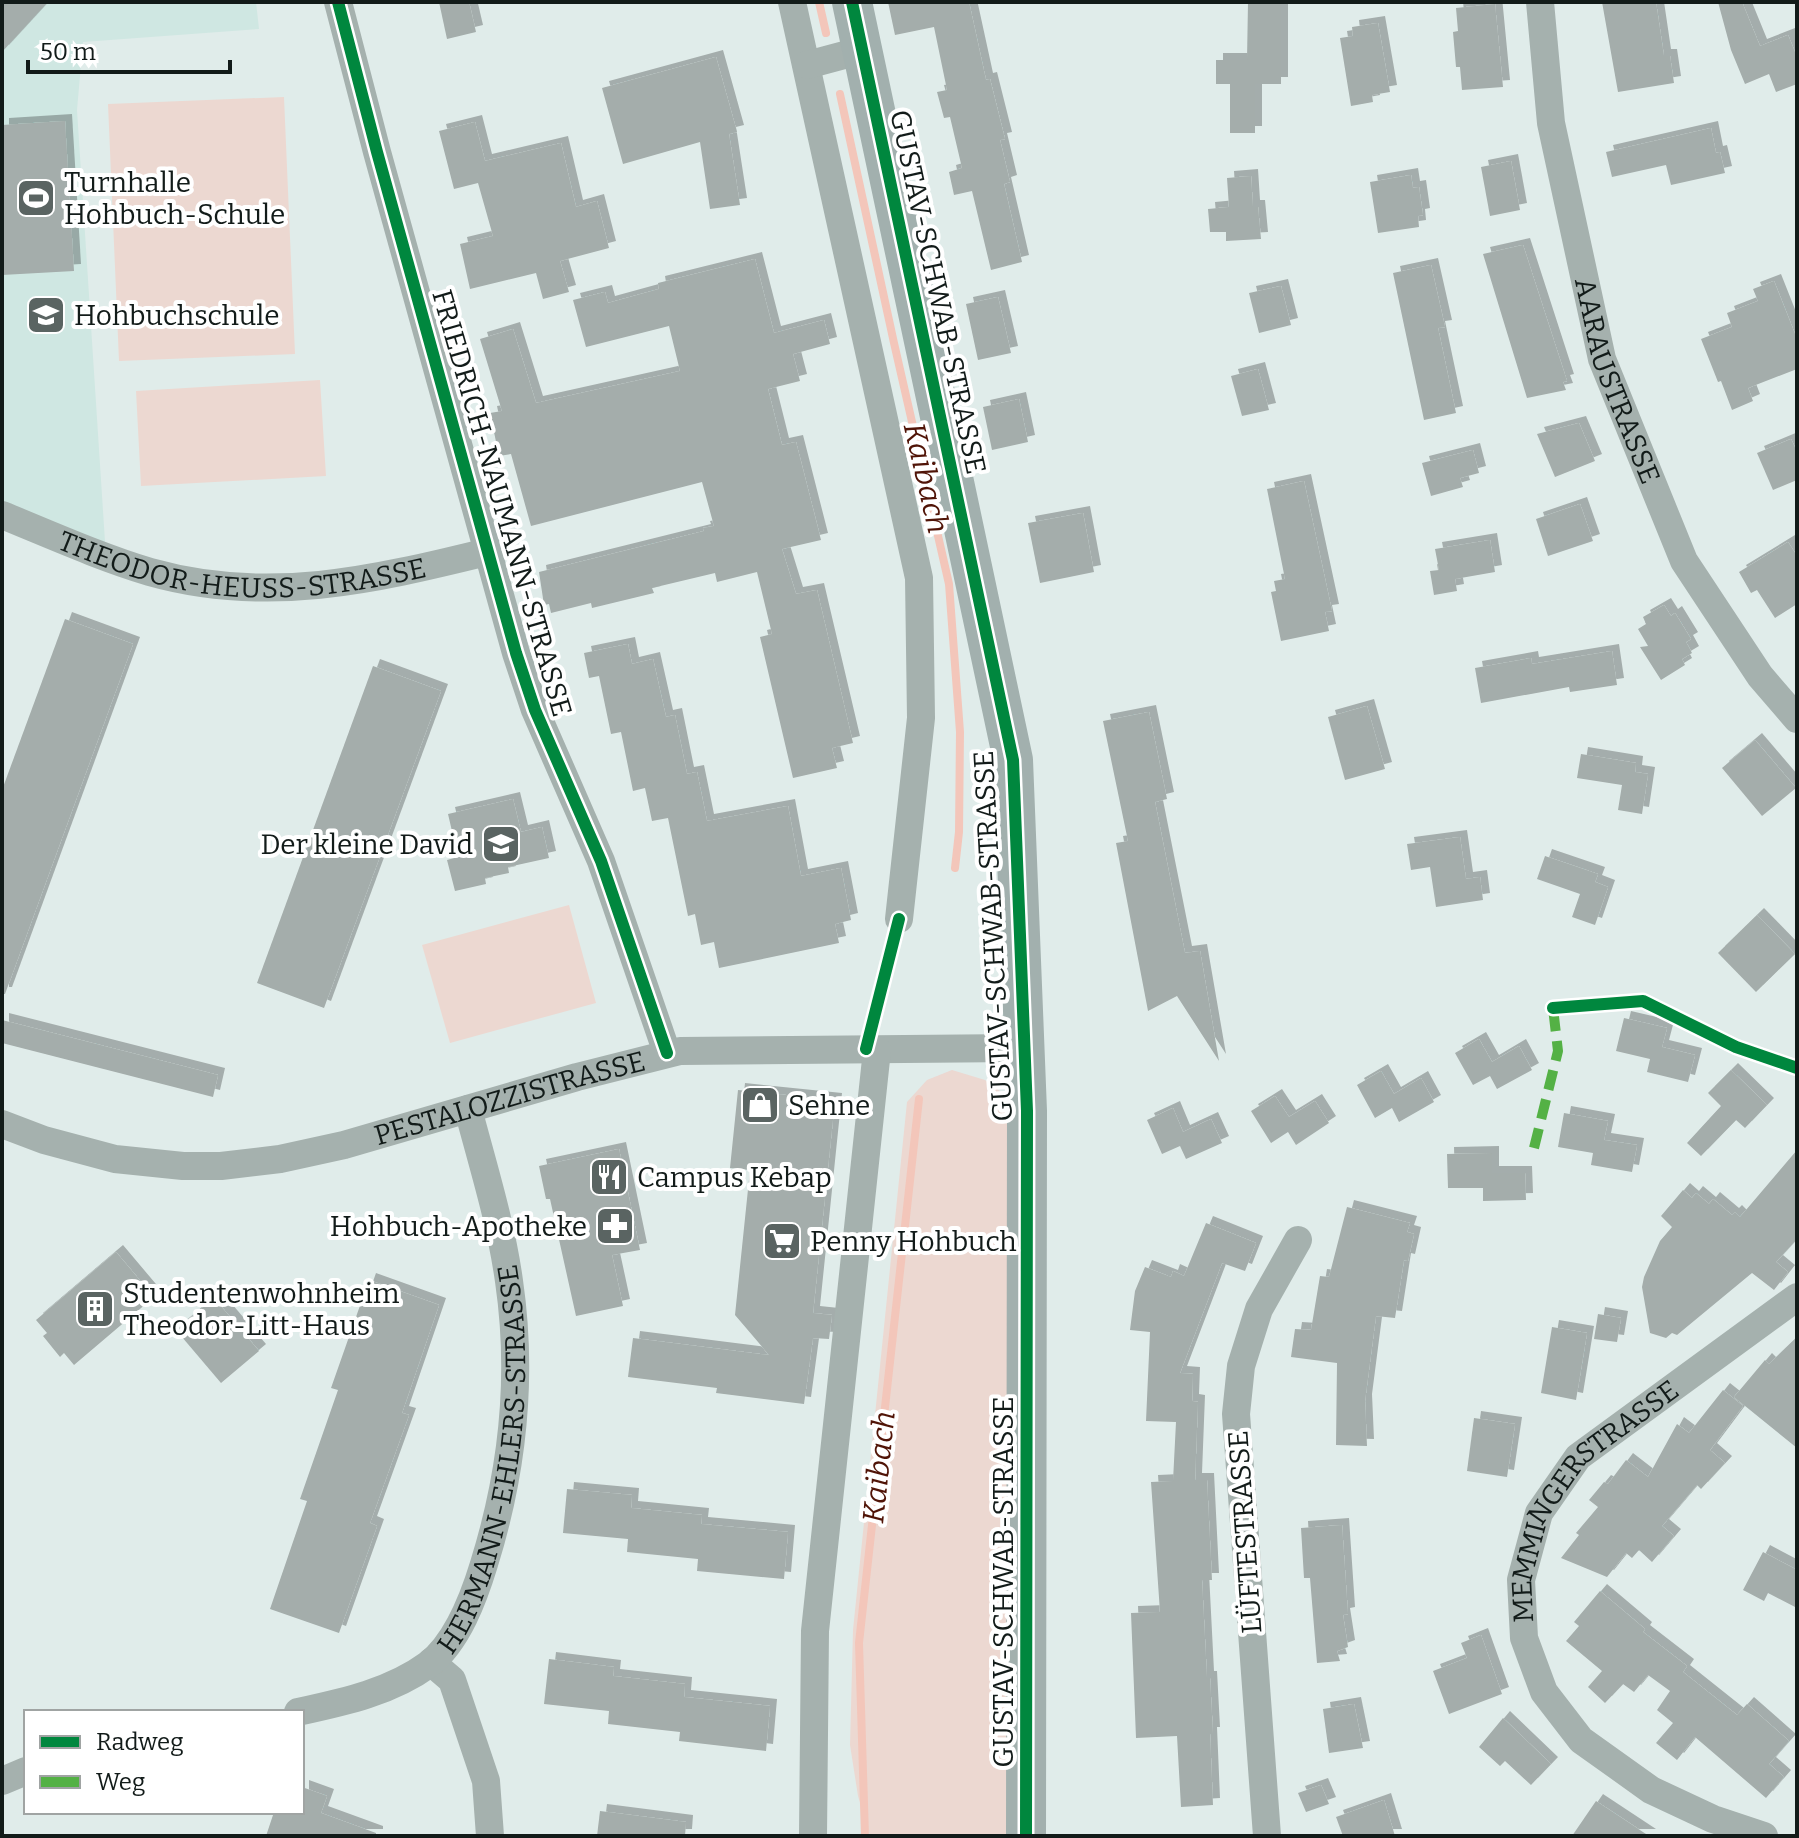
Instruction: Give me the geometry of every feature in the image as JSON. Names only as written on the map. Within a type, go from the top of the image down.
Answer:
[{"type":"street","name":"FRIEDRICH-NAUMANN-STRASSE","points":[[338,2],[506,623],[535,710],[601,861],[667,1053]]},
{"type":"street","points":[[792,2],[919,578],[921,718],[899,919]]},
{"type":"street","name":"GUSTAV-SCHWAB-STRASSE","points":[[852,2],[1013,760],[1027,1111],[1026,1836]]},
{"type":"street","name":"AARAUSTRASSE","points":[[1540,2],[1551,123],[1602,359],[1684,561],[1760,676],[1797,719]]},
{"type":"street","points":[[807,65],[863,50]]},
{"type":"street","name":"THEODOR-HEUSS-STRASSE","points":[[2,515],[150,572],[231,587],[291,589],[348,584],[487,552]]},
{"type":"street","name":"PESTALOZZISTRASSE","points":[[2,1124],[44,1140],[115,1159],[183,1166],[221,1166],[312,1153],[667,1053],[721,1049],[1024,1048]]},
{"type":"street","points":[[813,1836],[815,1631],[877,1050]]},
{"type":"street","name":"HERMANN-EHLERS-STRASSE","points":[[304,1710],[373,1693],[404,1680],[431,1662],[451,1637],[478,1582],[501,1507],[515,1413],[516,1371],[509,1281],[468,1109]]},
{"type":"street","name":"LÜFTESTRASSE","points":[[1267,1836],[1236,1414],[1241,1366],[1259,1309],[1298,1240]]},
{"type":"street","name":"MEMMINGERSTRASSE","points":[[1764,1836],[1713,1819],[1651,1790],[1581,1740],[1544,1692],[1524,1638],[1521,1580],[1539,1513],[1578,1457],[1797,1297]]},
{"type":"street","points":[[431,1662],[452,1680],[457,1694],[486,1781],[490,1836]]},
{"type":"street","points":[[2,1781],[24,1772]]},
{"type":"shaded area","name":"Hohbuchschule","points":[[2,2],[256,2],[259,29],[83,42],[77,110],[106,557],[2,515]]},
{"type":"shaded area","points":[[284,97],[295,354],[119,361],[108,104]]},
{"type":"shaded area","points":[[320,380],[326,476],[141,486],[136,391]]},
{"type":"shaded area","points":[[569,905],[596,1003],[450,1043],[422,945]]},
{"type":"shaded area","points":[[952,1070],[985,1080],[1012,1100],[1014,1836],[870,1836],[858,1796],[850,1745],[853,1630],[907,1102],[927,1080]]},
{"type":"building","points":[[2,2],[48,2],[2,52]]},
{"type":"building","points":[[439,2],[469,2],[476,32],[447,39]]},
{"type":"building","points":[[888,2],[969,2],[986,80],[990,79],[1005,139],[1000,140],[1010,182],[1004,184],[1022,262],[991,270],[972,191],[954,195],[949,172],[962,168],[950,117],[944,118],[937,92],[947,90],[934,27],[895,35]]},
{"type":"building","points":[[1248,2],[1281,2],[1281,84],[1255,84],[1255,133],[1230,133],[1230,84],[1216,84],[1216,60],[1247,60]]},
{"type":"building","points":[[1602,2],[1656,2],[1664,56],[1670,56],[1674,83],[1618,92]]},
{"type":"building","points":[[1718,2],[1742,2],[1760,46],[1788,35],[1797,57],[1797,84],[1776,92],[1769,74],[1745,84],[1731,50]]},
{"type":"building","points":[[1495,4],[1503,87],[1462,90],[1460,67],[1456,67],[1453,32],[1458,31],[1456,8]]},
{"type":"building","points":[[1378,23],[1390,92],[1372,95],[1373,102],[1351,106],[1340,38],[1353,36],[1352,27]]},
{"type":"building","points":[[716,57],[737,132],[729,134],[740,205],[710,209],[700,142],[623,164],[602,88]]},
{"type":"building","name":"Turnhalle Hohbuch-Schule","points":[[65,121],[74,271],[2,275],[2,125]]},
{"type":"building","points":[[475,122],[485,161],[561,143],[576,207],[597,201],[609,248],[560,261],[569,292],[543,299],[536,273],[470,289],[460,244],[493,236],[478,183],[454,189],[439,131]]},
{"type":"building","points":[[1711,128],[1716,153],[1720,152],[1725,173],[1671,185],[1666,165],[1612,177],[1606,152]]},
{"type":"building","points":[[1511,161],[1520,210],[1490,216],[1481,167]]},
{"type":"building","points":[[1411,175],[1413,188],[1419,187],[1423,215],[1418,216],[1419,227],[1378,233],[1370,182]]},
{"type":"building","points":[[1251,176],[1253,207],[1258,207],[1261,239],[1226,241],[1226,232],[1210,232],[1208,209],[1229,207],[1227,178]]},
{"type":"building","points":[[1523,245],[1567,381],[1563,382],[1566,390],[1527,398],[1483,254]]},
{"type":"building","points":[[755,259],[774,333],[824,320],[830,344],[793,354],[800,381],[768,389],[782,445],[796,442],[821,540],[782,549],[796,594],[817,590],[853,743],[832,748],[837,768],[793,778],[760,637],[772,634],[757,572],[717,582],[715,573],[652,588],[654,593],[592,608],[591,603],[551,613],[549,604],[544,605],[539,572],[714,526],[702,482],[531,526],[511,454],[499,456],[490,413],[502,411],[480,339],[513,329],[536,403],[680,371],[669,326],[586,347],[573,300],[605,292],[608,303],[659,289],[658,283]]},
{"type":"building","points":[[1431,265],[1445,327],[1438,328],[1456,413],[1424,420],[1393,273]]},
{"type":"building","points":[[1774,281],[1797,339],[1797,369],[1748,388],[1753,401],[1732,410],[1701,339],[1732,327],[1727,313],[1758,301],[1753,289]]},
{"type":"building","points":[[1281,286],[1291,325],[1259,333],[1249,293]]},
{"type":"building","points":[[998,297],[1011,353],[978,360],[966,304]]},
{"type":"building","points":[[1258,369],[1269,410],[1242,416],[1231,376]]},
{"type":"building","points":[[1019,399],[1028,442],[992,450],[983,407]]},
{"type":"building","points":[[1579,423],[1595,461],[1555,477],[1537,434]]},
{"type":"building","points":[[1791,439],[1797,452],[1797,480],[1773,490],[1757,453]]},
{"type":"building","points":[[1473,450],[1479,473],[1460,478],[1463,487],[1431,496],[1422,463]]},
{"type":"building","points":[[1304,481],[1332,611],[1325,612],[1329,631],[1281,641],[1271,592],[1276,591],[1274,581],[1285,579],[1267,489]]},
{"type":"building","points":[[1580,504],[1593,541],[1548,556],[1536,519]]},
{"type":"building","points":[[1083,513],[1094,572],[1040,583],[1028,523]]},
{"type":"building","points":[[1490,540],[1495,572],[1455,579],[1457,591],[1434,595],[1430,571],[1439,570],[1435,549]]},
{"type":"building","points":[[1788,542],[1797,556],[1797,604],[1775,618],[1757,590],[1751,593],[1739,572]]},
{"type":"building","points":[[1664,605],[1671,616],[1675,613],[1691,639],[1686,642],[1692,653],[1682,659],[1685,665],[1661,680],[1640,647],[1648,646],[1638,629],[1646,624],[1643,617]]},
{"type":"building","points":[[65,619],[133,644],[5,994],[2,994],[2,790]]},
{"type":"building","points":[[628,644],[632,664],[653,659],[666,717],[675,715],[687,774],[697,772],[707,821],[788,806],[801,876],[841,868],[851,920],[835,924],[839,943],[719,968],[714,942],[701,945],[695,914],[688,916],[668,818],[652,821],[645,788],[633,791],[621,732],[611,734],[599,676],[589,678],[584,653]]},
{"type":"building","points":[[1612,651],[1617,685],[1570,692],[1569,687],[1481,703],[1475,668],[1531,658],[1532,664]]},
{"type":"building","points":[[373,666],[441,691],[324,1008],[257,983]]},
{"type":"building","points":[[1367,706],[1385,769],[1345,780],[1328,717]]},
{"type":"building","points":[[1149,712],[1167,799],[1155,802],[1185,953],[1200,951],[1219,1061],[1177,996],[1148,1011],[1116,843],[1128,841],[1103,721]]},
{"type":"building","points":[[1755,740],[1796,788],[1762,816],[1722,768]]},
{"type":"building","points":[[1581,754],[1636,763],[1635,772],[1648,774],[1642,814],[1618,810],[1622,785],[1577,778]]},
{"type":"building","name":"Der kleine David","points":[[513,799],[521,832],[542,827],[549,858],[508,867],[509,873],[485,878],[486,884],[455,891],[447,860],[458,857],[448,814]]},
{"type":"building","points":[[1460,837],[1466,879],[1480,877],[1483,900],[1436,907],[1430,867],[1411,870],[1407,844]]},
{"type":"building","points":[[1545,856],[1598,874],[1595,882],[1608,887],[1595,925],[1572,917],[1580,894],[1537,879]]},
{"type":"building","points":[[1757,915],[1795,954],[1756,992],[1718,953]]},
{"type":"building","points":[[1624,1018],[1667,1028],[1662,1047],[1695,1055],[1688,1082],[1647,1072],[1650,1059],[1616,1051]]},
{"type":"building","points":[[2,1020],[218,1075],[213,1097],[2,1043]]},
{"type":"building","points":[[1479,1039],[1492,1062],[1519,1046],[1532,1070],[1497,1089],[1490,1076],[1473,1085],[1455,1053]]},
{"type":"building","points":[[1731,1070],[1767,1105],[1745,1128],[1736,1120],[1701,1156],[1687,1143],[1721,1106],[1708,1093]]},
{"type":"building","points":[[1381,1071],[1394,1094],[1421,1078],[1434,1102],[1399,1122],[1392,1108],[1375,1118],[1357,1085]]},
{"type":"building","name":"Penny Hohbuch","points":[[738,1090],[835,1100],[813,1313],[832,1315],[829,1339],[813,1338],[804,1404],[716,1393],[717,1388],[628,1377],[633,1338],[769,1355],[735,1315],[750,1170],[730,1168]]},
{"type":"building","points":[[1275,1096],[1289,1117],[1315,1101],[1329,1123],[1296,1145],[1288,1132],[1271,1143],[1251,1111]]},
{"type":"building","points":[[1173,1108],[1183,1132],[1211,1119],[1222,1143],[1186,1159],[1180,1146],[1162,1154],[1147,1120]]},
{"type":"building","points":[[1564,1113],[1608,1121],[1604,1140],[1637,1145],[1632,1172],[1591,1165],[1593,1153],[1558,1147]]},
{"type":"building","points":[[619,1149],[640,1250],[612,1255],[623,1306],[576,1316],[550,1199],[546,1199],[539,1166]]},
{"type":"building","points":[[1797,1150],[1797,1239],[1776,1262],[1788,1272],[1774,1290],[1752,1273],[1677,1335],[1672,1333],[1666,1338],[1650,1333],[1642,1287],[1660,1241],[1672,1227],[1661,1216],[1683,1190],[1692,1198],[1696,1193],[1709,1204],[1713,1199],[1732,1215],[1735,1212],[1740,1217]]},
{"type":"building","points":[[1492,1153],[1492,1173],[1525,1173],[1526,1200],[1483,1201],[1483,1188],[1448,1188],[1447,1154]]},
{"type":"building","points":[[1347,1207],[1410,1223],[1407,1232],[1414,1234],[1408,1261],[1404,1260],[1395,1318],[1376,1316],[1365,1401],[1367,1446],[1336,1445],[1337,1363],[1291,1357],[1295,1329],[1311,1330],[1320,1276],[1329,1277]]},
{"type":"building","points":[[1206,1223],[1256,1243],[1245,1271],[1222,1263],[1180,1373],[1193,1374],[1192,1401],[1198,1402],[1195,1480],[1207,1480],[1212,1580],[1202,1580],[1213,1734],[1210,1734],[1213,1805],[1181,1807],[1177,1736],[1136,1738],[1131,1613],[1160,1612],[1151,1482],[1173,1481],[1176,1422],[1146,1421],[1150,1332],[1130,1330],[1135,1291],[1145,1267],[1171,1277],[1173,1271],[1184,1276]]},
{"type":"building","name":"Studentenwohnheim Theodor-Litt-Haus","points":[[116,1252],[154,1297],[74,1365],[64,1353],[60,1357],[43,1336],[47,1333],[36,1320]]},
{"type":"building","points":[[369,1280],[439,1305],[402,1413],[409,1415],[370,1523],[377,1526],[339,1633],[270,1609],[307,1501],[300,1499],[338,1390],[331,1388]]},
{"type":"building","points":[[214,1298],[259,1351],[221,1383],[176,1330]]},
{"type":"building","points":[[1598,1314],[1621,1318],[1617,1342],[1594,1339]]},
{"type":"building","points":[[1552,1327],[1587,1333],[1576,1400],[1541,1393]]},
{"type":"building","points":[[1797,1337],[1797,1448],[1734,1397],[1765,1360],[1769,1364]]},
{"type":"building","points":[[1723,1390],[1743,1406],[1710,1450],[1725,1463],[1701,1489],[1697,1485],[1662,1526],[1674,1536],[1652,1562],[1639,1550],[1632,1558],[1626,1553],[1607,1577],[1561,1558],[1579,1535],[1576,1533],[1598,1507],[1589,1500],[1604,1482],[1608,1484],[1626,1460],[1648,1477],[1677,1424],[1689,1433]]},
{"type":"building","points":[[1474,1418],[1515,1424],[1507,1477],[1467,1471]]},
{"type":"building","points":[[567,1489],[632,1495],[631,1508],[702,1515],[701,1524],[788,1532],[784,1579],[697,1571],[698,1559],[627,1552],[628,1539],[563,1533]]},
{"type":"building","points":[[1342,1525],[1348,1614],[1343,1615],[1348,1647],[1337,1651],[1340,1661],[1317,1663],[1310,1578],[1304,1578],[1301,1528]]},
{"type":"building","points":[[1763,1552],[1797,1570],[1797,1608],[1768,1593],[1764,1601],[1743,1590]]},
{"type":"building","points":[[1600,1591],[1645,1629],[1643,1632],[1687,1666],[1683,1672],[1737,1715],[1747,1704],[1789,1741],[1769,1764],[1784,1777],[1766,1798],[1695,1737],[1677,1760],[1656,1743],[1673,1723],[1657,1710],[1670,1691],[1648,1675],[1634,1692],[1623,1684],[1605,1703],[1588,1687],[1602,1671],[1566,1641],[1579,1626],[1574,1622]]},
{"type":"building","points":[[1481,1635],[1502,1694],[1449,1714],[1433,1671],[1467,1658],[1461,1643]]},
{"type":"building","points":[[549,1659],[614,1667],[613,1676],[685,1684],[684,1697],[770,1706],[766,1751],[679,1741],[680,1732],[608,1724],[609,1711],[544,1704]]},
{"type":"building","points":[[1354,1704],[1363,1748],[1329,1753],[1323,1709]]},
{"type":"building","points":[[1503,1718],[1551,1764],[1531,1785],[1505,1761],[1500,1766],[1479,1747]]},
{"type":"building","points":[[1321,1785],[1329,1804],[1306,1812],[1298,1793]]},
{"type":"building","points":[[304,1788],[327,1796],[321,1813],[376,1833],[376,1836],[266,1836],[273,1814],[304,1814]]},
{"type":"building","points":[[1384,1800],[1395,1836],[1343,1836],[1336,1817]]},
{"type":"building","points":[[1596,1801],[1649,1836],[1572,1836]]},
{"type":"building","points":[[600,1811],[686,1822],[685,1836],[597,1836]]},
{"type":"waterway","name":"Kaibach","points":[[819,2],[826,33]]},
{"type":"waterway","name":"Kaibach","points":[[840,94],[949,584],[960,732],[959,832],[955,868]]},
{"type":"waterway","name":"Kaibach","points":[[865,1836],[859,1643],[919,1099]]},
{"type":"marked path","points":[[1534,1148],[1558,1051],[1553,1008]]},
{"type":"cycle path","points":[[338,2],[516,653],[535,710],[601,861],[667,1053]]},
{"type":"cycle path","points":[[852,2],[1013,760],[1027,1111],[1026,1836]]},
{"type":"cycle path","points":[[866,1049],[899,919]]},
{"type":"cycle path","points":[[1553,1008],[1643,1001],[1736,1047],[1797,1068]]},
{"type":"place","name":"Turnhalle Hohbuch-Schule","points":[[36,198]]},
{"type":"place","name":"Hohbuchschule","points":[[46,315]]},
{"type":"place","name":"Der kleine David","points":[[501,844]]},
{"type":"place","name":"Sehne","points":[[760,1105]]},
{"type":"place","name":"Campus Kebap","points":[[609,1177]]},
{"type":"place","name":"Hohbuch-Apotheke","points":[[615,1226]]},
{"type":"place","name":"Penny Hohbuch","points":[[782,1241]]},
{"type":"place","name":"Studentenwohnheim Theodor-Litt-Haus","points":[[95,1309]]}]
